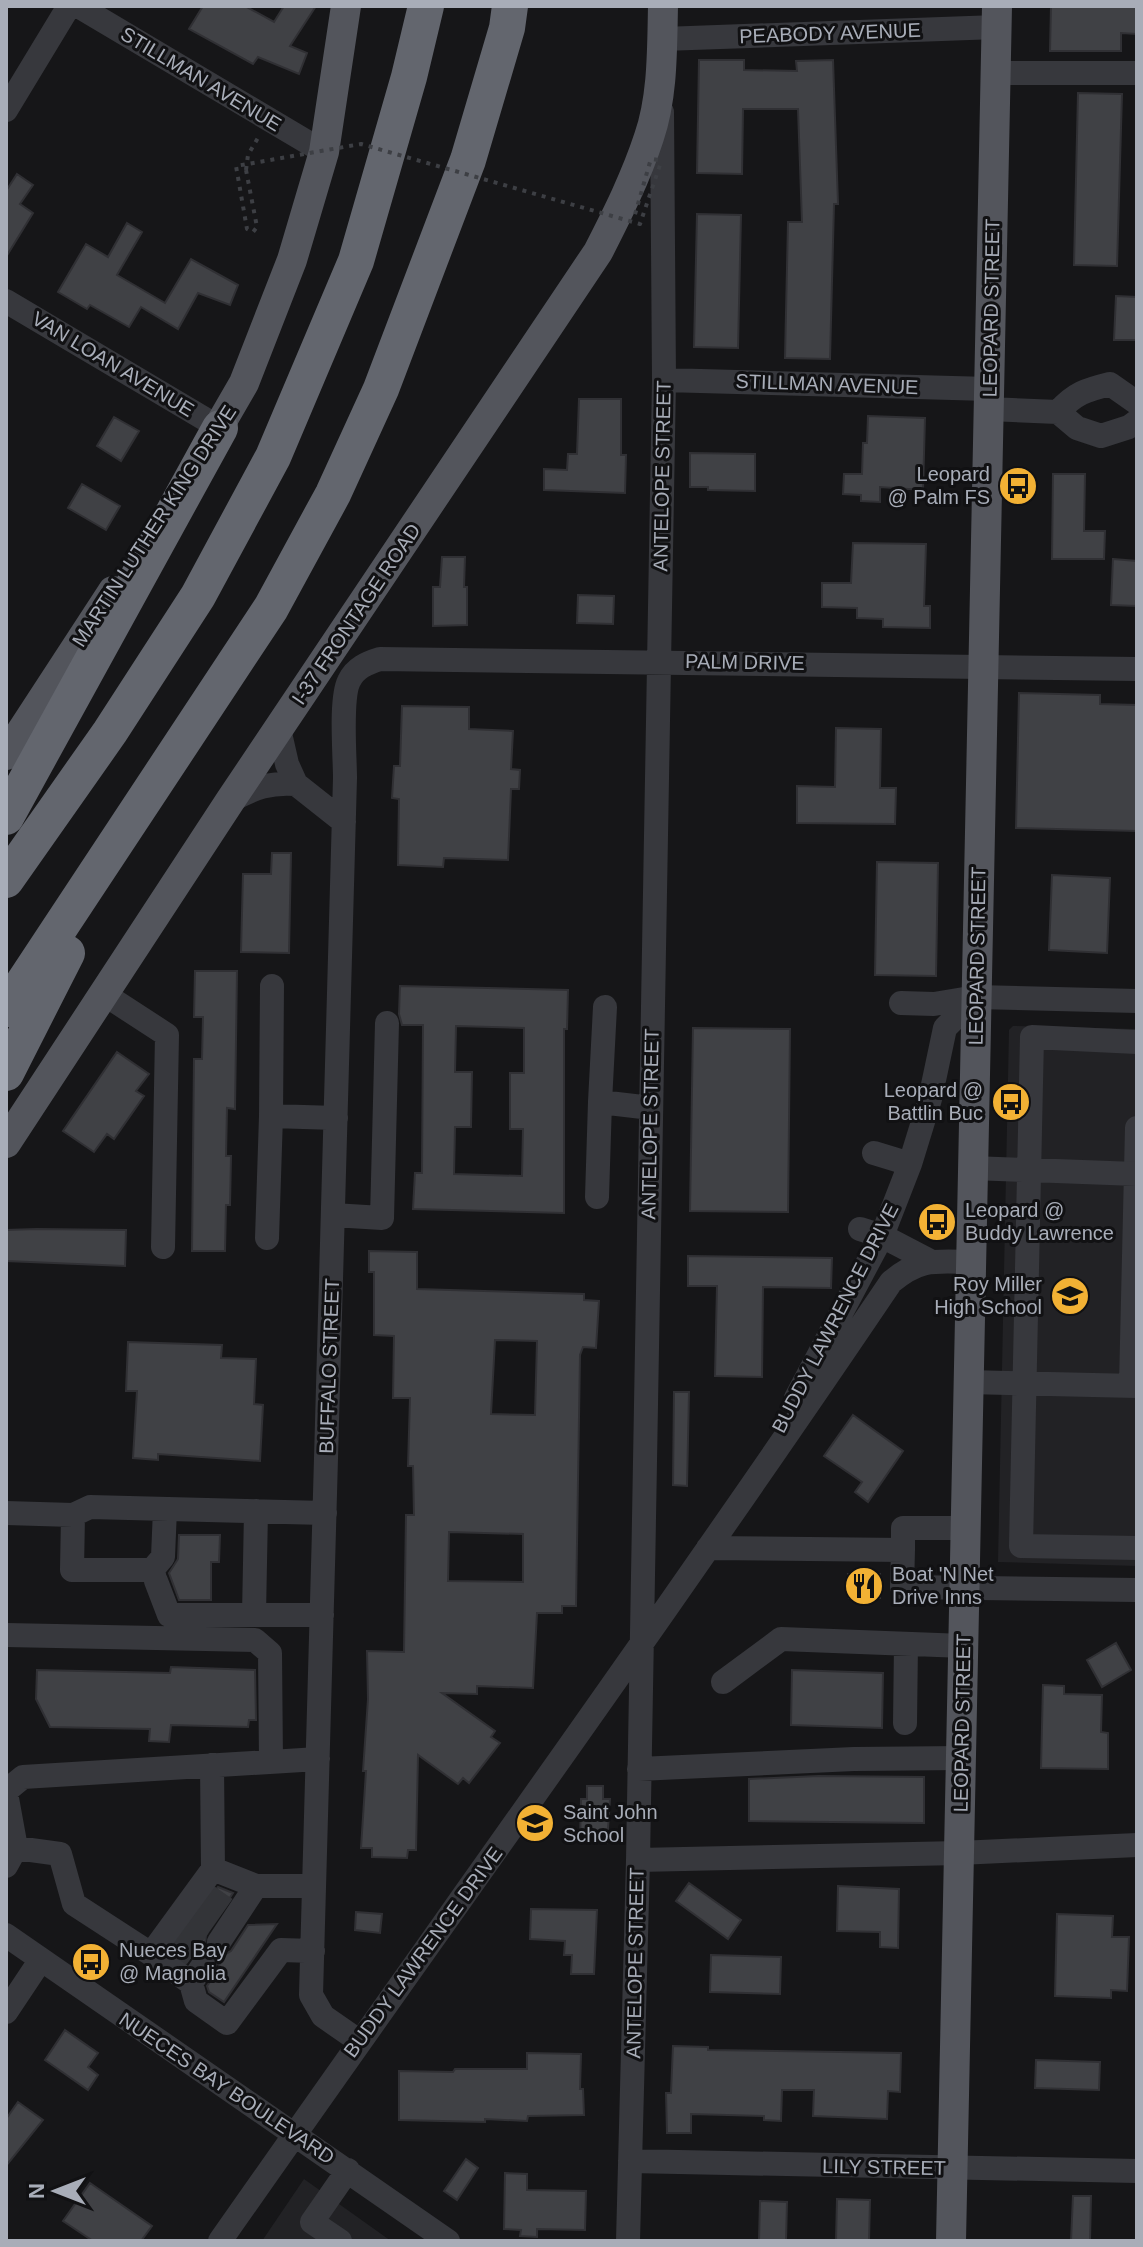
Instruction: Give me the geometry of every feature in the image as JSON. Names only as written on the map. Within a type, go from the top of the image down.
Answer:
[{"type":"highway","points":[[6,880],[110,732],[198,596],[273,457],[356,261],[426,6]]},
{"type":"highway","points":[[6,1073],[67,952],[216,694],[271,608],[326,507],[381,389],[468,160],[510,13]]},
{"type":"highway","points":[[6,817],[220,428]]},
{"type":"highway","points":[[6,1009],[154,780],[216,694]]},
{"type":"main road","name":"MARTIN LUTHER KING DRIVE","points":[[6,755],[220,428],[244,383],[292,260],[324,152],[346,6]]},
{"type":"main road","name":"ANTELOPE STREET","points":[[662,52],[663,6]]},
{"type":"main road","name":"LEOPARD STREET","points":[[951,2241],[997,16]]},
{"type":"main road","name":"I-37 FRONTAGE ROAD","points":[[6,1143],[230,801],[598,252],[650,135],[662,52]]},
{"type":"street","points":[[6,110],[69,6]]},
{"type":"street","name":"STILLMAN AVENUE","points":[[78,6],[324,152]]},
{"type":"street","name":"PEABODY AVENUE","points":[[662,52],[997,16]]},
{"type":"street","name":"ANTELOPE STREET","points":[[628,2241],[638,1860],[664,380],[662,52]]},
{"type":"street","points":[[996,73],[1137,73]]},
{"type":"street","name":"VAN LOAN AVENUE","points":[[6,301],[220,428]]},
{"type":"street","name":"STILLMAN AVENUE","points":[[664,380],[989,399],[1058,412]]},
{"type":"street","points":[[1137,403],[1110,384],[1071,398],[1058,412],[1077,428],[1101,436],[1129,427],[1137,421]]},
{"type":"street","name":"PALM DRIVE","points":[[356,671],[380,659],[1137,669]]},
{"type":"street","name":"BUFFALO STREET","points":[[356,671],[348,682],[345,699],[311,1995],[323,2016],[359,2041]]},
{"type":"street","points":[[279,729],[287,764],[296,784],[344,822]]},
{"type":"street","points":[[230,801],[257,786],[296,784]]},
{"type":"street","points":[[267,1238],[272,986]]},
{"type":"street","points":[[104,994],[167,1035],[163,1247]]},
{"type":"street","points":[[901,1003],[934,1004],[976,997],[1137,1001]]},
{"type":"street","name":"BUDDY LAWRENCE DRIVE","points":[[736,1506],[910,1164],[930,1099],[945,1028],[976,997]]},
{"type":"street","points":[[1081,1039],[1083,1000]]},
{"type":"street","points":[[597,1197],[605,1007]]},
{"type":"street","points":[[333,1215],[382,1218],[387,1023]]},
{"type":"street","points":[[966,1528],[903,1528],[902,1587],[1132,1590],[1132,1548],[1021,1546],[1032,1037],[1137,1042]]},
{"type":"street","points":[[600,1102],[651,1108]]},
{"type":"street","points":[[271,1116],[336,1118]]},
{"type":"street","points":[[968,1382],[1134,1386],[1137,1128]]},
{"type":"street","points":[[874,1153],[910,1164]]},
{"type":"street","points":[[972,1168],[1136,1174]]},
{"type":"street","points":[[873,1237],[928,1260],[970,1262]]},
{"type":"street","points":[[873,1237],[891,1282]]},
{"type":"street","name":"BUDDY LAWRENCE DRIVE","points":[[220,2241],[359,2041],[641,1648],[891,1282],[908,1268],[928,1260]]},
{"type":"street","points":[[6,1513],[73,1515],[90,1507],[325,1513]]},
{"type":"street","points":[[165,1509],[163,1557],[154,1575],[169,1615],[322,1615]]},
{"type":"street","points":[[254,1615],[256,1511]]},
{"type":"street","points":[[73,1515],[72,1570],[154,1575]]},
{"type":"street","points":[[708,1548],[903,1550]]},
{"type":"street","points":[[6,1635],[255,1640],[270,1653],[271,1762]]},
{"type":"street","points":[[723,1682],[781,1639],[964,1646]]},
{"type":"street","points":[[905,1723],[906,1644]]},
{"type":"street","points":[[639,1769],[854,1759],[961,1758]]},
{"type":"street","points":[[196,1933],[74,1904],[60,1854],[11,1857],[6,1792],[23,1777],[318,1759]]},
{"type":"street","points":[[212,1765],[213,1869],[196,1933],[196,2001],[227,2023],[281,1950],[313,1951]]},
{"type":"street","points":[[638,1860],[959,1853],[1137,1845]]},
{"type":"street","points":[[213,1869],[256,1886],[314,1886]]},
{"type":"street","points":[[196,1933],[256,1886]]},
{"type":"street","name":"NUECES BAY BOULEVARD","points":[[6,1935],[446,2240]]},
{"type":"street","points":[[6,2012],[40,1961]]},
{"type":"street","name":"LILY STREET","points":[[630,2161],[1137,2171]]},
{"type":"street","points":[[340,2241],[312,2222],[348,2170]]},
{"type":"path","points":[[269,119],[248,155],[246,170],[257,227],[253,232],[247,229],[236,166],[357,144],[640,224],[660,165],[658,160],[652,159],[650,162],[634,218]]},
{"type":"shaded area","name":"Roy Miller High School","points":[[1013,1026],[1137,1029],[1137,1566],[998,1562],[1009,1030]]},
{"type":"shaded area","points":[[304,2179],[391,2241],[262,2241]]},
{"type":"building","points":[[203,6],[245,6],[274,22],[284,6],[316,6],[290,46],[307,53],[299,74],[258,57],[253,64],[189,29]]},
{"type":"building","points":[[1051,6],[1137,6],[1137,34],[1121,33],[1121,51],[1050,51]]},
{"type":"building","points":[[699,60],[744,60],[744,70],[797,71],[796,61],[833,60],[838,204],[834,204],[830,359],[785,358],[788,222],[802,222],[798,109],[743,109],[742,174],[697,173]]},
{"type":"building","points":[[1078,93],[1122,94],[1117,266],[1074,265]]},
{"type":"building","points":[[17,174],[33,185],[20,204],[33,213],[6,257],[6,191]]},
{"type":"building","points":[[697,214],[741,215],[738,348],[694,347]]},
{"type":"building","points":[[127,223],[142,232],[117,275],[165,303],[191,259],[238,285],[230,305],[198,293],[178,329],[141,307],[129,327],[90,305],[87,309],[58,292],[86,244],[108,257]]},
{"type":"building","points":[[1116,296],[1137,297],[1137,340],[1114,340]]},
{"type":"building","points":[[579,399],[621,399],[621,455],[626,455],[625,493],[544,490],[544,469],[567,470],[568,454],[577,454]]},
{"type":"building","points":[[868,416],[925,418],[923,490],[880,487],[880,502],[861,501],[861,495],[843,494],[844,474],[862,474]]},
{"type":"building","points":[[114,417],[139,431],[121,461],[97,446]]},
{"type":"building","points":[[690,453],[755,454],[755,491],[690,487]]},
{"type":"building","points":[[1053,474],[1085,474],[1084,531],[1105,531],[1104,559],[1052,559]]},
{"type":"building","points":[[82,484],[120,506],[106,530],[68,508]]},
{"type":"building","points":[[853,543],[926,544],[924,606],[930,606],[930,628],[883,627],[883,619],[857,618],[857,608],[822,607],[822,583],[851,583]]},
{"type":"building","points":[[442,557],[465,557],[467,625],[433,626],[433,587],[440,587]]},
{"type":"building","points":[[1113,559],[1137,561],[1137,606],[1111,605]]},
{"type":"building","points":[[578,595],[614,596],[613,624],[577,623]]},
{"type":"building","points":[[1019,693],[1100,695],[1100,704],[1137,705],[1137,831],[1016,828]]},
{"type":"building","points":[[402,706],[469,707],[469,729],[513,731],[511,769],[520,770],[519,789],[511,789],[508,860],[444,858],[443,867],[398,865],[399,799],[392,798],[394,766],[400,766]]},
{"type":"building","points":[[836,728],[881,729],[880,788],[896,788],[895,824],[797,823],[797,786],[835,787]]},
{"type":"building","points":[[272,853],[291,853],[289,953],[241,952],[243,874],[271,874]]},
{"type":"building","points":[[877,862],[938,863],[936,976],[875,975]]},
{"type":"building","points":[[1052,875],[1110,878],[1107,953],[1049,950]]},
{"type":"building","points":[[195,971],[237,971],[235,1109],[227,1108],[226,1156],[231,1156],[225,1251],[192,1251],[194,1059],[202,1059],[203,1017],[194,1017]]},
{"type":"building","points":[[400,986],[568,990],[567,1029],[564,1029],[564,1213],[413,1209],[415,1173],[422,1173],[423,1025],[402,1025],[399,1014]],"holes":[[[456,1026],[524,1028],[524,1073],[510,1073],[510,1129],[523,1129],[522,1176],[454,1174],[455,1127],[471,1127],[472,1072],[455,1072]]]},
{"type":"building","points":[[693,1028],[790,1029],[788,1212],[690,1211]]},
{"type":"building","points":[[117,1052],[149,1074],[136,1091],[144,1096],[114,1139],[107,1134],[94,1152],[63,1131]]},
{"type":"building","points":[[6,1230],[126,1230],[125,1266],[6,1261]]},
{"type":"building","points":[[369,1251],[417,1252],[417,1289],[584,1294],[584,1300],[599,1301],[596,1348],[583,1347],[580,1355],[576,1606],[562,1606],[562,1613],[537,1613],[533,1688],[477,1686],[477,1694],[442,1693],[495,1731],[491,1737],[500,1743],[469,1783],[463,1778],[458,1784],[418,1755],[416,1850],[408,1850],[407,1858],[372,1857],[372,1848],[361,1848],[366,1771],[363,1771],[368,1699],[367,1651],[404,1652],[406,1515],[414,1515],[413,1466],[408,1466],[410,1398],[393,1398],[394,1336],[374,1335],[374,1272],[369,1272]],"holes":[[[495,1340],[537,1341],[535,1415],[491,1414]],[[449,1532],[523,1534],[523,1582],[448,1581]]]},
{"type":"building","points":[[688,1256],[832,1258],[831,1288],[763,1287],[762,1377],[715,1376],[717,1286],[688,1286]]},
{"type":"building","points":[[128,1342],[222,1345],[221,1358],[256,1359],[254,1404],[263,1405],[260,1461],[158,1454],[158,1460],[133,1458],[137,1391],[126,1391]]},
{"type":"building","points":[[674,1392],[689,1392],[687,1486],[673,1485]]},
{"type":"building","points":[[853,1415],[903,1451],[868,1502],[855,1492],[862,1482],[824,1456]]},
{"type":"building","points":[[179,1535],[220,1535],[219,1562],[211,1562],[211,1600],[179,1600],[169,1573],[178,1559]]},
{"type":"building","name":"Boat 'N Net Drive Inns","points":[[848,1574],[880,1574],[880,1598],[849,1598]]},
{"type":"building","points":[[1116,1643],[1131,1670],[1102,1687],[1087,1660]]},
{"type":"building","points":[[171,1667],[255,1670],[256,1720],[249,1720],[248,1727],[171,1725],[169,1742],[149,1741],[150,1729],[50,1727],[36,1699],[37,1670],[170,1673]]},
{"type":"building","points":[[792,1670],[883,1673],[882,1728],[791,1725]]},
{"type":"building","points":[[1043,1685],[1064,1686],[1064,1694],[1102,1695],[1101,1732],[1108,1733],[1108,1769],[1041,1768]]},
{"type":"building","points":[[924,1777],[924,1823],[749,1821],[749,1779]]},
{"type":"building","points":[[587,1786],[603,1786],[603,1799],[610,1799],[607,1843],[580,1843],[581,1799],[587,1799]]},
{"type":"building","points":[[689,1883],[741,1920],[728,1939],[676,1901]]},
{"type":"building","points":[[838,1886],[899,1889],[898,1948],[880,1947],[880,1932],[837,1931]]},
{"type":"building","points":[[218,1887],[233,1893],[206,1934],[205,1946],[194,1952],[187,1962],[172,1951]]},
{"type":"building","points":[[531,1909],[597,1910],[594,1974],[571,1974],[572,1955],[564,1955],[565,1941],[530,1939]]},
{"type":"building","points":[[356,1912],[382,1914],[380,1933],[355,1930]]},
{"type":"building","points":[[1057,1914],[1113,1916],[1112,1937],[1129,1937],[1127,1991],[1111,1990],[1111,1998],[1055,1996]]},
{"type":"building","points":[[277,1924],[224,2002],[209,1992],[207,1986],[219,1969],[220,1957],[231,1951],[248,1925]]},
{"type":"building","points":[[711,1955],[781,1957],[780,1994],[710,1992]]},
{"type":"building","points":[[65,2030],[98,2053],[88,2067],[98,2075],[88,2090],[45,2060]]},
{"type":"building","points":[[673,2046],[708,2047],[708,2050],[901,2053],[900,2092],[888,2091],[887,2119],[813,2116],[814,2090],[782,2090],[781,2121],[764,2120],[764,2116],[691,2114],[691,2133],[667,2133],[666,2093],[671,2093]]},
{"type":"building","points":[[527,2053],[581,2054],[580,2089],[583,2089],[584,2115],[528,2116],[527,2121],[399,2120],[399,2071],[527,2069]]},
{"type":"building","points":[[1036,2060],[1100,2062],[1099,2090],[1035,2088]]},
{"type":"building","points":[[18,2102],[43,2120],[6,2166],[6,2119]]},
{"type":"building","points":[[466,2159],[478,2168],[457,2200],[444,2191]]},
{"type":"building","points":[[505,2173],[527,2174],[527,2190],[586,2191],[585,2230],[537,2229],[537,2237],[520,2236],[521,2230],[504,2229]]},
{"type":"building","points":[[90,2183],[152,2226],[141,2241],[93,2241],[63,2221]]},
{"type":"building","points":[[1073,2196],[1091,2196],[1090,2241],[1071,2241]]},
{"type":"building","points":[[837,2199],[870,2200],[869,2241],[836,2241]]},
{"type":"building","points":[[760,2201],[787,2202],[786,2241],[759,2241]]},
{"type":"tunnel","points":[[206,1895],[226,1909]]},
{"type":"tunnel","points":[[194,1912],[214,1926]]},
{"type":"tunnel","points":[[182,1929],[212,1951]]},
{"type":"tunnel","points":[[171,1945],[191,1960]]},
{"type":"place","name":"Leopard @ Palm FS","points":[[1018,486]]},
{"type":"place","name":"Leopard @ Battlin Buc","points":[[1011,1102]]},
{"type":"place","name":"Leopard @ Buddy Lawrence","points":[[937,1222]]},
{"type":"place","name":"Roy Miller High School","points":[[1070,1296]]},
{"type":"place","name":"Boat 'N Net Drive Inns","points":[[864,1586]]},
{"type":"place","name":"Saint John School","points":[[535,1823]]},
{"type":"place","name":"Nueces Bay @ Magnolia","points":[[91,1962]]}]
